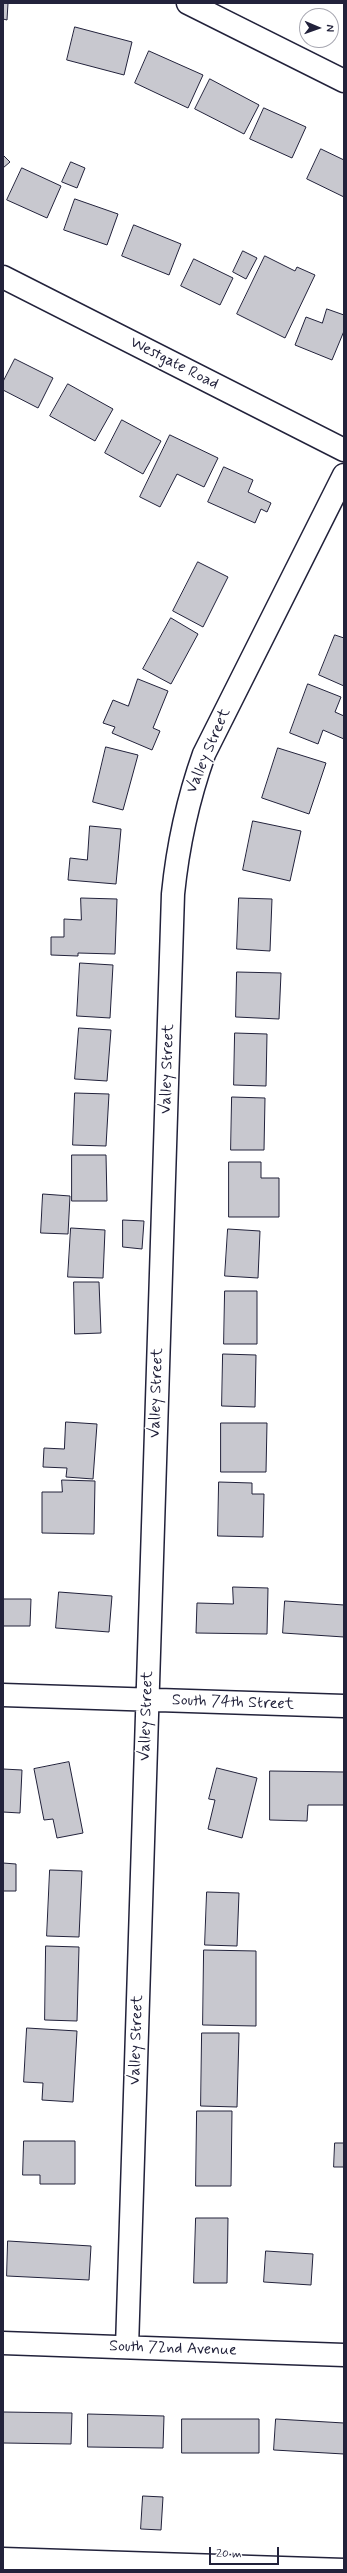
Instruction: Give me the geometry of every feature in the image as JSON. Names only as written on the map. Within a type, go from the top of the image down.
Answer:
[{"type":"street","points":[[188,3],[344,81]]},
{"type":"street","name":"Westgate Road","points":[[3,277],[344,450]]},
{"type":"street","name":"Valley Street","points":[[127,2347],[173,902],[179,840],[189,796],[204,754],[344,475]]},
{"type":"street","name":"South 74th Street","points":[[3,1695],[344,1706]]},
{"type":"street","name":"South 72nd Avenue","points":[[3,2343],[344,2355]]},
{"type":"street","points":[[3,2560],[344,2570]]},
{"type":"building","points":[[3,3],[8,3],[7,20],[3,19]]},
{"type":"building","points":[[75,27],[132,42],[124,75],[67,60]]},
{"type":"building","points":[[149,51],[203,75],[188,108],[135,83]]},
{"type":"building","points":[[210,79],[259,105],[244,134],[195,109]]},
{"type":"building","points":[[264,108],[306,127],[292,158],[250,139]]},
{"type":"building","points":[[321,149],[344,160],[344,197],[307,179]]},
{"type":"building","points":[[3,155],[10,162],[3,168]]},
{"type":"building","points":[[71,162],[85,168],[77,188],[62,182]]},
{"type":"building","points":[[22,168],[61,186],[47,218],[7,200]]},
{"type":"building","points":[[75,199],[118,214],[107,245],[64,230]]},
{"type":"building","points":[[134,225],[181,244],[169,275],[122,256]]},
{"type":"building","points":[[243,251],[257,258],[246,279],[233,272]]},
{"type":"building","points":[[265,256],[295,271],[297,267],[315,275],[285,338],[237,314]]},
{"type":"building","points":[[194,259],[233,278],[220,305],[181,286]]},
{"type":"building","points":[[327,309],[344,315],[344,331],[332,360],[295,345],[306,317],[322,323]]},
{"type":"building","points":[[15,359],[53,378],[38,408],[3,390],[3,382]]},
{"type":"building","points":[[68,384],[113,409],[95,441],[50,416]]},
{"type":"building","points":[[122,420],[161,441],[143,474],[105,453]]},
{"type":"building","points":[[170,435],[218,458],[204,487],[177,474],[160,507],[140,497]]},
{"type":"building","points":[[224,467],[253,480],[248,492],[271,503],[267,512],[261,509],[255,523],[208,502]]},
{"type":"building","points":[[198,562],[228,577],[203,627],[173,611]]},
{"type":"building","points":[[171,618],[198,634],[171,684],[143,669]]},
{"type":"building","points":[[335,635],[344,638],[344,686],[319,675]]},
{"type":"building","points":[[138,679],[168,691],[153,728],[160,731],[152,750],[112,733],[115,727],[103,723],[113,700],[128,706]]},
{"type":"building","points":[[308,684],[341,697],[335,712],[344,716],[344,739],[323,730],[318,744],[290,733]]},
{"type":"building","points":[[106,747],[138,755],[123,810],[93,802]]},
{"type":"building","points":[[278,748],[326,763],[309,814],[262,798]]},
{"type":"building","points":[[253,821],[301,831],[290,881],[243,870]]},
{"type":"building","points":[[90,826],[121,829],[116,884],[68,880],[70,858],[87,860]]},
{"type":"building","points":[[81,898],[117,899],[115,954],[78,953],[78,956],[51,955],[51,937],[64,937],[64,919],[81,920]]},
{"type":"building","points":[[239,898],[272,899],[270,951],[237,949]]},
{"type":"building","points":[[80,963],[113,965],[110,1018],[77,1016]]},
{"type":"building","points":[[237,972],[281,973],[279,1019],[236,1017]]},
{"type":"building","points":[[79,1028],[111,1030],[107,1081],[75,1079]]},
{"type":"building","points":[[235,1033],[267,1034],[266,1086],[234,1085]]},
{"type":"building","points":[[75,1093],[109,1094],[106,1146],[73,1145]]},
{"type":"building","points":[[232,1097],[265,1098],[264,1150],[231,1150]]},
{"type":"building","points":[[72,1155],[106,1155],[107,1201],[72,1201]]},
{"type":"building","points":[[229,1162],[261,1162],[261,1178],[279,1178],[279,1217],[229,1217]]},
{"type":"building","points":[[43,1194],[70,1196],[68,1234],[41,1233]]},
{"type":"building","points":[[123,1220],[144,1221],[142,1249],[123,1247]]},
{"type":"building","points":[[71,1228],[105,1230],[103,1278],[68,1277]]},
{"type":"building","points":[[228,1229],[260,1231],[258,1278],[225,1276]]},
{"type":"building","points":[[74,1282],[99,1282],[101,1333],[75,1334]]},
{"type":"building","points":[[225,1291],[257,1291],[257,1344],[224,1344]]},
{"type":"building","points":[[223,1354],[256,1355],[255,1407],[222,1406]]},
{"type":"building","points":[[66,1422],[97,1424],[93,1479],[66,1477],[67,1468],[43,1467],[44,1448],[64,1449]]},
{"type":"building","points":[[221,1423],[267,1423],[266,1472],[221,1472]]},
{"type":"building","points":[[62,1480],[95,1481],[94,1534],[42,1533],[42,1492],[62,1492]]},
{"type":"building","points":[[219,1482],[252,1483],[252,1494],[264,1494],[263,1537],[218,1536]]},
{"type":"building","points":[[233,1587],[268,1588],[267,1634],[196,1633],[197,1603],[233,1604]]},
{"type":"building","points":[[59,1592],[112,1596],[109,1632],[56,1628]]},
{"type":"building","points":[[3,1599],[31,1599],[30,1626],[3,1626]]},
{"type":"building","points":[[285,1601],[344,1605],[344,1637],[283,1633]]},
{"type":"building","points":[[69,1762],[83,1833],[57,1838],[53,1819],[44,1820],[34,1769]]},
{"type":"building","points":[[217,1768],[257,1778],[242,1838],[208,1829],[215,1800],[209,1799]]},
{"type":"building","points":[[3,1769],[22,1770],[20,1813],[3,1812]]},
{"type":"building","points":[[270,1771],[344,1772],[344,1805],[308,1805],[307,1821],[270,1820]]},
{"type":"building","points":[[3,1863],[16,1864],[16,1891],[3,1891]]},
{"type":"building","points":[[50,1870],[82,1871],[79,1937],[47,1936]]},
{"type":"building","points":[[207,1892],[239,1893],[237,1946],[205,1945]]},
{"type":"building","points":[[46,1946],[79,1947],[77,2021],[45,2020]]},
{"type":"building","points":[[204,1950],[256,1951],[256,2026],[203,2025]]},
{"type":"building","points":[[27,2028],[77,2031],[73,2102],[42,2100],[43,2083],[24,2082]]},
{"type":"building","points":[[202,2033],[239,2033],[237,2107],[201,2106]]},
{"type":"building","points":[[197,2111],[232,2111],[231,2186],[196,2186]]},
{"type":"building","points":[[24,2141],[75,2141],[75,2184],[40,2184],[40,2175],[23,2175]]},
{"type":"building","points":[[335,2143],[344,2143],[344,2167],[334,2167]]},
{"type":"building","points":[[196,2218],[228,2218],[227,2283],[194,2283]]},
{"type":"building","points":[[8,2241],[91,2246],[89,2280],[7,2276]]},
{"type":"building","points":[[266,2251],[313,2254],[311,2285],[264,2282]]},
{"type":"building","points":[[3,2412],[72,2413],[71,2444],[3,2443]]},
{"type":"building","points":[[88,2414],[164,2416],[163,2448],[88,2447]]},
{"type":"building","points":[[182,2419],[259,2419],[259,2453],[182,2453]]},
{"type":"building","points":[[276,2419],[344,2423],[344,2454],[274,2450]]},
{"type":"building","points":[[143,2496],[163,2497],[161,2530],[141,2529]]}]
